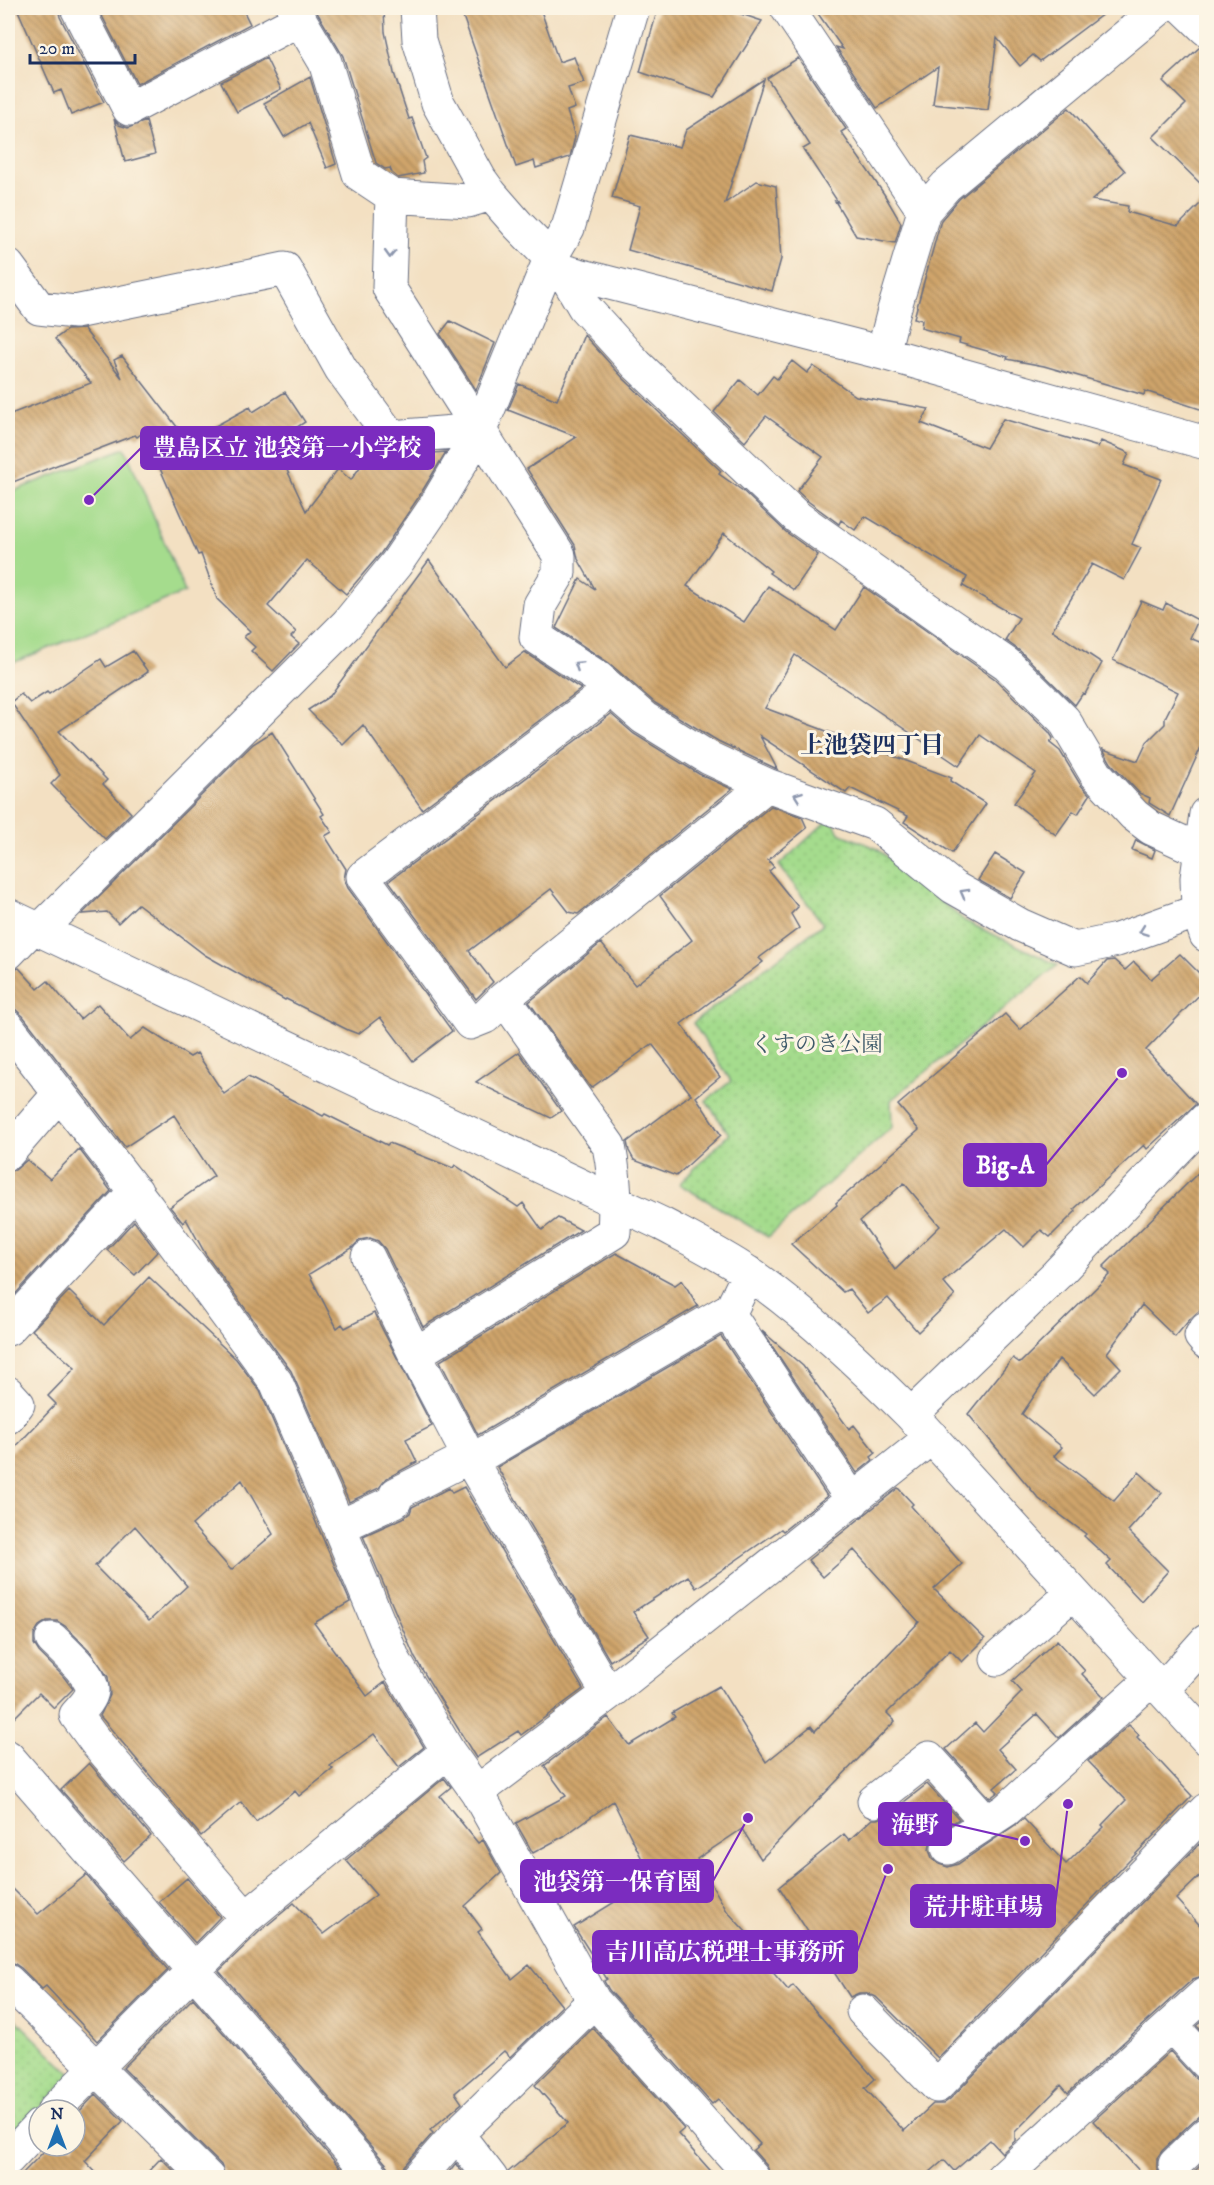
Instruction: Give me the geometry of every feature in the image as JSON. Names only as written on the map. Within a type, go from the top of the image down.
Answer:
[{"type":"street","points":[[77,8],[129,109],[296,14],[325,62],[359,174],[392,196],[468,201],[491,194]]},
{"type":"street","points":[[417,8],[419,40],[438,103],[480,179],[556,265],[584,307],[637,365],[797,516],[947,624],[1007,664],[1064,720],[1096,774],[1134,815],[1151,828],[1201,851]]},
{"type":"street","points":[[8,953],[27,924],[347,624],[396,564],[428,518],[480,430],[556,265],[633,8]]},
{"type":"street","points":[[787,8],[924,211]]},
{"type":"street","points":[[883,353],[924,211],[946,186],[1160,8]]},
{"type":"street","points":[[1184,8],[1206,29]]},
{"type":"street","points":[[392,196],[389,288],[559,555],[559,573],[540,605],[536,637],[597,677],[644,718],[709,758],[767,785],[875,824],[953,887],[1020,925],[1075,949],[1202,923],[1197,878],[1206,814]]},
{"type":"street","points":[[556,265],[1206,443]]},
{"type":"street","points":[[8,266],[39,308],[75,312],[285,269],[341,369],[391,437],[480,430]]},
{"type":"street","points":[[611,690],[363,877],[470,1023],[485,1017],[504,998],[767,785]]},
{"type":"street","points":[[27,924],[662,1224],[749,1274],[858,1363],[921,1426],[1206,1738]]},
{"type":"street","points":[[415,1354],[614,1232],[616,1203],[614,1168],[609,1146],[504,998]]},
{"type":"street","points":[[8,1027],[136,1191],[276,1382],[394,1660],[448,1751],[477,1792],[594,2001],[753,2178]]},
{"type":"street","points":[[8,1153],[59,1094]]},
{"type":"street","points":[[477,1792],[608,1694],[853,1501],[1057,1274],[1206,1119]]},
{"type":"street","points":[[8,1329],[136,1191]]},
{"type":"street","points":[[368,1257],[471,1461],[608,1694]]},
{"type":"street","points":[[339,1527],[394,1501],[396,1494],[452,1465],[461,1461],[471,1461],[732,1308],[749,1274]]},
{"type":"street","points":[[727,1311],[853,1501]]},
{"type":"street","points":[[1206,1329],[1201,1336],[1206,1342]]},
{"type":"street","points":[[8,1393],[18,1404],[8,1417]]},
{"type":"street","points":[[997,1659],[1073,1593]]},
{"type":"street","points":[[52,1639],[89,1678],[92,1687],[92,1694],[76,1715],[95,1741],[246,1918]]},
{"type":"street","points":[[948,1848],[1006,1810],[1158,1684],[1206,1641]]},
{"type":"street","points":[[65,2098],[246,1918],[448,1751]]},
{"type":"street","points":[[8,1757],[374,2178]]},
{"type":"street","points":[[874,1801],[929,1758],[987,1822]]},
{"type":"street","points":[[863,2011],[937,2086],[1206,1810]]},
{"type":"street","points":[[8,1981],[208,2178]]},
{"type":"street","points":[[1002,2178],[1206,1993]]},
{"type":"street","points":[[418,2178],[457,2134],[594,2001]]},
{"type":"street","points":[[1171,2025],[1206,2063]]},
{"type":"street","points":[[457,2134],[491,2178]]},
{"type":"street","points":[[1175,2163],[1206,2134]]},
{"type":"street","points":[[8,2159],[27,2139]]},
{"type":"street","points":[[8,2172],[13,2178]]},
{"type":"green space","points":[[125,448],[185,592],[8,665],[8,493]]},
{"type":"green space","name":"くすのき公園","points":[[831,817],[839,833],[876,848],[965,921],[1058,965],[891,1100],[892,1127],[768,1237],[679,1184],[729,1134],[706,1101],[731,1081],[693,1023],[823,924],[779,865]]},
{"type":"green space","points":[[8,2012],[72,2075],[50,2098],[27,2098],[27,2121],[8,2141]]},
{"type":"building","points":[[17,8],[58,8],[60,17],[104,102],[71,115],[61,90],[54,93]]},
{"type":"building","points":[[98,8],[242,8],[250,24],[137,84]]},
{"type":"building","points":[[384,8],[385,32],[394,73],[409,119],[412,118],[426,158],[422,161],[424,173],[398,178],[390,168],[385,169],[376,163],[343,56],[315,9]]},
{"type":"building","points":[[460,8],[540,8],[559,62],[574,57],[584,83],[568,88],[575,108],[567,111],[575,137],[570,157],[536,168],[534,161],[516,167]]},
{"type":"building","points":[[658,8],[723,8],[762,21],[714,97],[640,72]]},
{"type":"building","points":[[814,8],[1111,8],[1040,61],[1033,55],[1020,66],[997,38],[988,110],[933,104],[938,67],[877,108],[836,47],[843,49]]},
{"type":"building","points":[[1200,47],[1206,47],[1206,189],[1153,137],[1186,104],[1163,81]]},
{"type":"building","points":[[266,58],[281,89],[237,112],[221,82]]},
{"type":"building","points":[[798,58],[846,129],[841,132],[901,223],[895,243],[856,236],[835,201],[838,202],[803,149],[810,145],[767,78]]},
{"type":"building","points":[[310,77],[336,164],[327,168],[308,123],[284,137],[264,103]]},
{"type":"building","points":[[764,79],[725,203],[757,181],[776,186],[781,259],[772,291],[628,250],[640,206],[612,198],[630,135],[680,147],[686,130]]},
{"type":"building","points":[[1069,108],[1125,171],[1092,200],[1128,206],[1127,212],[1178,226],[1206,198],[1206,411],[1145,391],[1144,395],[1044,366],[1007,359],[1008,357],[959,343],[960,339],[921,328],[922,320],[914,318],[941,220],[959,199]]},
{"type":"building","points":[[114,119],[119,125],[128,128],[146,121],[155,154],[125,162]]},
{"type":"building","points":[[450,321],[495,343],[476,390],[440,334]]},
{"type":"building","points":[[84,329],[122,378],[114,360],[122,356],[188,441],[250,407],[253,412],[285,392],[305,422],[274,442],[306,511],[338,469],[351,480],[367,457],[372,461],[380,452],[392,456],[446,452],[381,553],[346,594],[307,560],[268,606],[296,632],[291,637],[299,644],[273,671],[251,651],[255,647],[244,637],[250,631],[217,599],[201,554],[198,555],[144,432],[137,437],[135,435],[8,484],[8,415],[91,383],[55,339],[67,330]]},
{"type":"building","points":[[584,335],[624,379],[721,471],[719,474],[743,491],[786,532],[818,555],[794,590],[769,573],[771,571],[724,533],[687,586],[744,622],[768,586],[836,630],[864,587],[995,679],[1049,732],[1053,738],[1050,743],[1060,751],[1080,784],[1090,795],[1078,814],[1073,811],[1056,835],[1014,803],[1036,773],[980,735],[959,766],[795,655],[765,708],[952,778],[950,781],[986,804],[952,853],[904,822],[908,816],[850,788],[846,793],[760,736],[777,769],[718,741],[655,703],[609,663],[556,628],[580,579],[595,589],[578,559],[575,545],[527,469],[577,437],[508,410],[519,384],[557,400]]},
{"type":"building","points":[[792,361],[807,373],[813,366],[856,396],[929,409],[921,423],[986,448],[1003,419],[1098,447],[1101,441],[1129,453],[1124,465],[1161,479],[1132,544],[1141,548],[1124,580],[1092,564],[1052,630],[1102,663],[1085,694],[1083,693],[1075,705],[1020,651],[1005,640],[1019,618],[963,586],[967,577],[865,516],[855,530],[841,520],[839,524],[797,491],[823,457],[766,416],[745,442],[714,412],[740,380],[758,395],[773,376],[777,379]]},
{"type":"building","points":[[429,560],[505,667],[525,652],[581,689],[422,809],[363,725],[343,745],[308,710],[330,696]]},
{"type":"building","points":[[1141,601],[1163,610],[1166,603],[1198,620],[1190,638],[1202,643],[1206,634],[1206,736],[1170,816],[1149,803],[1150,798],[1139,793],[1111,763],[1103,749],[1138,761],[1147,742],[1165,724],[1165,718],[1178,692],[1113,660]]},
{"type":"building","points":[[133,651],[148,672],[59,731],[107,780],[103,784],[131,813],[105,839],[51,784],[60,775],[11,702],[21,694],[30,703],[47,692],[49,694],[101,659],[106,667]]},
{"type":"building","points":[[611,714],[634,734],[699,774],[732,789],[578,914],[569,912],[551,889],[469,951],[493,982],[476,999],[389,881]]},
{"type":"building","points":[[272,732],[324,814],[321,816],[332,832],[325,836],[346,869],[344,879],[348,888],[452,1031],[413,1061],[380,1017],[358,1034],[348,1030],[285,1000],[205,955],[138,904],[118,923],[107,912],[82,914],[253,744]]},
{"type":"building","points":[[771,806],[802,817],[807,828],[768,860],[774,867],[769,871],[798,907],[791,914],[799,928],[759,958],[763,962],[681,1024],[720,1077],[696,1097],[721,1135],[676,1176],[634,1160],[627,1142],[691,1094],[652,1044],[591,1088],[529,1002],[601,943],[635,985],[692,940],[660,896]]},
{"type":"building","points":[[1136,840],[1155,850],[1152,858],[1132,850]]},
{"type":"building","points":[[995,854],[1026,873],[1010,898],[978,880]]},
{"type":"building","points":[[1180,954],[1206,980],[1206,988],[1146,1050],[1196,1104],[1147,1149],[1144,1145],[1074,1209],[1076,1211],[1050,1237],[1041,1230],[1024,1247],[1006,1229],[943,1282],[955,1296],[918,1332],[888,1298],[868,1313],[849,1289],[843,1292],[791,1244],[919,1130],[898,1105],[1005,1014],[1020,1030],[1080,976],[1087,983],[1107,961],[1114,960],[1125,970],[1134,962],[1151,979]],"holes":[[[904,1183],[940,1226],[895,1270],[860,1221]]]},
{"type":"building","points":[[19,968],[38,989],[48,981],[80,1019],[98,1004],[130,1040],[145,1028],[190,1057],[197,1053],[224,1094],[248,1077],[323,1116],[325,1114],[387,1145],[389,1143],[453,1168],[455,1165],[518,1207],[523,1203],[542,1230],[558,1218],[581,1230],[423,1327],[385,1249],[378,1241],[370,1238],[360,1240],[352,1248],[309,1274],[337,1328],[342,1324],[345,1328],[374,1313],[432,1426],[406,1439],[417,1462],[387,1478],[379,1488],[349,1502],[291,1371],[206,1255],[186,1219],[183,1223],[170,1207],[214,1176],[174,1115],[125,1147],[23,1016],[8,1003],[8,971]]},
{"type":"building","points":[[519,1052],[561,1111],[551,1118],[476,1082]]},
{"type":"building","points":[[79,1149],[111,1191],[8,1302],[8,1171],[15,1170],[27,1160],[50,1179]]},
{"type":"building","points":[[1206,1165],[1206,1305],[1175,1337],[1142,1305],[1107,1353],[1121,1368],[1095,1394],[1059,1359],[1022,1414],[1062,1447],[1054,1456],[1114,1501],[1139,1472],[1162,1493],[1128,1531],[1168,1571],[1141,1601],[1107,1565],[1111,1561],[1084,1536],[1086,1534],[1039,1499],[968,1414],[1013,1358],[1020,1363],[1110,1274],[1103,1267]]},
{"type":"building","points":[[134,1221],[157,1252],[135,1275],[107,1250]]},
{"type":"building","points":[[616,1253],[675,1285],[682,1280],[698,1306],[478,1435],[440,1361]]},
{"type":"building","points":[[149,1277],[236,1359],[260,1391],[350,1602],[314,1623],[367,1696],[385,1682],[424,1747],[399,1767],[374,1734],[330,1766],[333,1769],[299,1796],[295,1791],[256,1822],[241,1802],[201,1836],[100,1716],[110,1695],[108,1677],[90,1651],[57,1621],[47,1621],[39,1626],[34,1634],[34,1644],[73,1689],[54,1708],[39,1693],[8,1724],[8,1455],[56,1404],[48,1396],[75,1368],[32,1330],[69,1291],[104,1325]],"holes":[[[242,1480],[273,1534],[231,1570],[192,1525]],[[135,1526],[187,1586],[149,1621],[95,1566]]]},
{"type":"building","points":[[762,1331],[803,1366],[849,1429],[854,1425],[876,1453],[871,1457],[873,1460],[857,1473]]},
{"type":"building","points":[[721,1336],[827,1496],[783,1531],[781,1529],[696,1588],[688,1576],[633,1612],[649,1636],[610,1661],[497,1467]]},
{"type":"building","points":[[464,1487],[583,1689],[521,1735],[518,1731],[476,1758],[415,1658],[363,1536],[403,1518],[410,1513],[412,1507],[449,1488],[452,1493]]},
{"type":"building","points":[[898,1488],[962,1564],[934,1589],[985,1639],[962,1662],[950,1650],[887,1713],[895,1721],[761,1859],[742,1829],[697,1859],[727,1911],[756,1943],[751,1947],[788,1990],[793,1985],[875,2079],[865,2088],[904,2131],[933,2104],[943,2104],[950,2099],[1199,1844],[1206,1852],[1206,1870],[1176,1899],[1206,1932],[1206,1975],[1193,1979],[1068,2093],[1061,2085],[1015,2132],[1015,2141],[1002,2153],[990,2140],[954,2171],[944,2160],[923,2178],[771,2178],[767,2166],[753,2150],[760,2144],[718,2099],[712,2104],[609,1990],[604,1981],[607,1979],[574,1927],[652,1879],[613,1801],[564,1836],[533,1853],[516,1823],[566,1796],[544,1766],[608,1717],[629,1745],[675,1717],[672,1713],[719,1686],[766,1762],[811,1726],[815,1731],[919,1622],[854,1550],[823,1577],[808,1560]]},
{"type":"building","points":[[1057,1640],[1085,1671],[1082,1674],[1104,1697],[1059,1738],[1037,1714],[998,1749],[1016,1769],[994,1788],[998,1792],[990,1798],[946,1749],[975,1723],[983,1732],[1022,1692],[1012,1681]]},
{"type":"building","points":[[1129,1725],[1139,1735],[1137,1737],[1192,1796],[938,2058],[876,1997],[867,1993],[859,1993],[850,1997],[779,1887],[844,1834],[849,1840],[872,1819],[886,1816],[927,1784],[959,1819],[938,1832],[931,1840],[929,1850],[932,1858],[939,1864],[948,1867],[958,1864],[1024,1819],[1066,1864],[1104,1827],[1102,1825],[1126,1800],[1088,1761]]},
{"type":"building","points":[[89,1763],[151,1836],[124,1861],[61,1790]]},
{"type":"building","points":[[444,1778],[451,1787],[440,1796],[478,1843],[483,1840],[501,1873],[465,1906],[482,1929],[478,1932],[512,1979],[529,1965],[562,2006],[510,2057],[504,2051],[455,2093],[462,2103],[430,2130],[433,2133],[404,2166],[400,2178],[392,2178],[388,2166],[219,1971],[259,1932],[294,1903],[324,1934],[376,1895],[346,1860]]},
{"type":"building","points":[[86,1875],[168,1970],[97,2041],[46,1986],[42,1989],[21,1968],[8,1959],[8,1884],[38,1914]]},
{"type":"building","points":[[187,1878],[220,1917],[195,1943],[159,1902]]},
{"type":"building","points":[[193,1998],[349,2178],[226,2178],[221,2165],[123,2068]]},
{"type":"building","points":[[1206,2018],[1206,2036],[1197,2026]]},
{"type":"building","points":[[593,2028],[684,2129],[678,2134],[717,2178],[509,2178],[508,2172],[568,2123],[535,2085]]},
{"type":"building","points":[[1170,2051],[1193,2076],[1200,2081],[1206,2081],[1206,2110],[1157,2158],[1157,2168],[1162,2178],[1146,2178],[1093,2121]]},
{"type":"building","points":[[96,2094],[123,2121],[85,2161],[101,2178],[18,2178],[37,2158],[87,2158],[87,2103]]},
{"type":"building","points":[[161,2158],[181,2178],[142,2178]]},
{"type":"building","points":[[456,2163],[467,2178],[444,2178]]},
{"type":"building","points":[[1202,2164],[1206,2170],[1206,2178],[1188,2178]]},
{"type":"place","name":"豊島区立 池袋第一小学校","points":[[89,500]]},
{"type":"place","name":"Big-A","points":[[1122,1073]]},
{"type":"place","name":"荒井駐車場","points":[[1068,1804]]},
{"type":"place","name":"池袋第一保育園","points":[[748,1818]]},
{"type":"place","name":"海野","points":[[1025,1841]]},
{"type":"place","name":"吉川高広税理士事務所","points":[[888,1869]]},
{"type":"district","name":"上池袋四丁目","points":[[872,746]]}]
